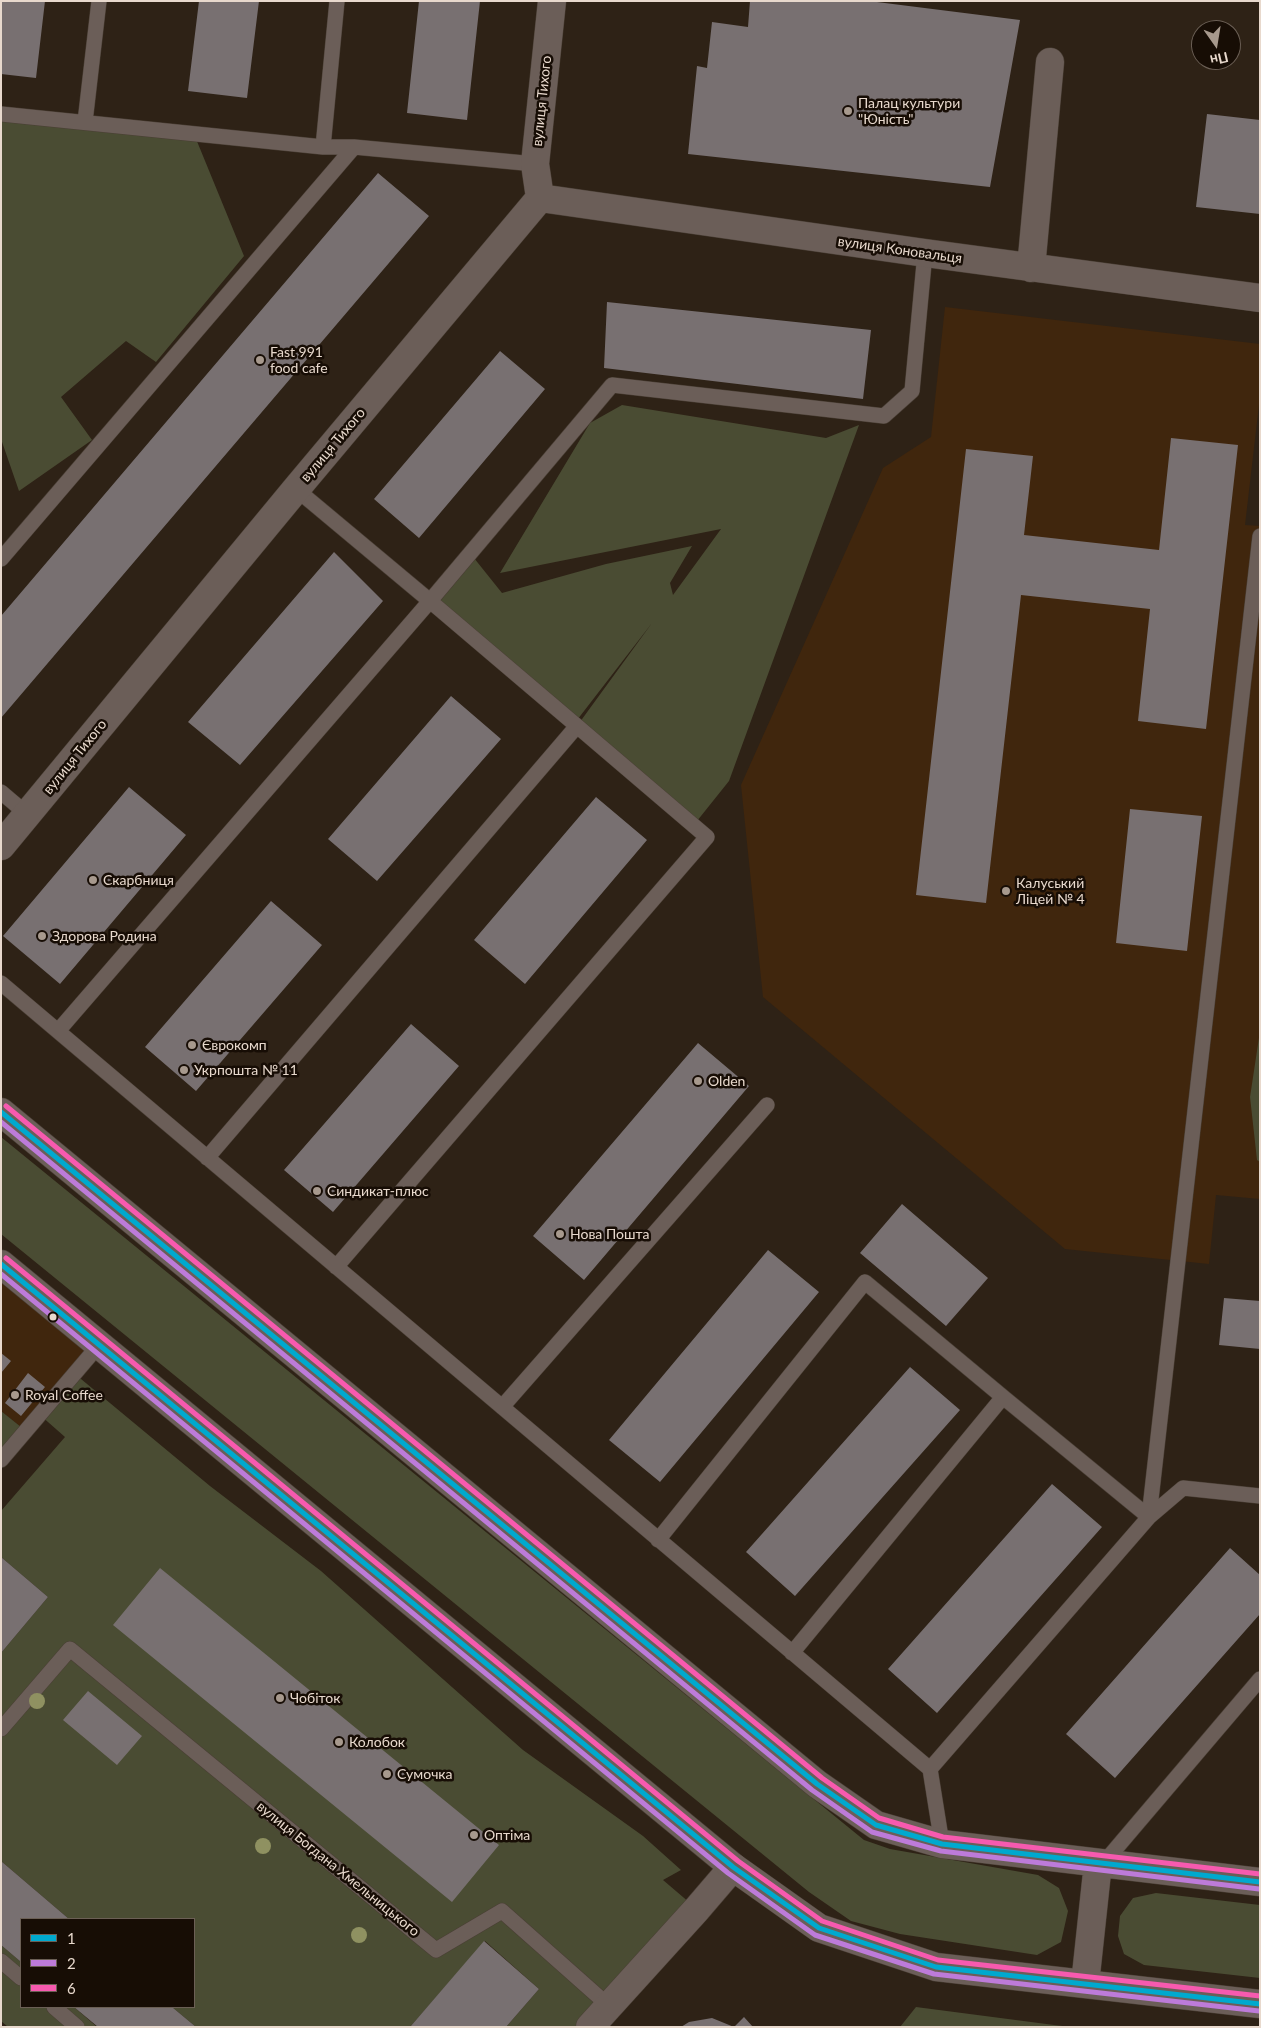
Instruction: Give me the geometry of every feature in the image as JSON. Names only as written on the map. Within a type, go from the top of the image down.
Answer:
[{"type":"street","name":"вулиця Тихого","points":[[1,846],[296,488],[540,198],[535,164],[552,1]]},
{"type":"street","points":[[1032,268],[1050,62]]},
{"type":"street","name":"вулиця Коновальця","points":[[540,198],[1032,268],[1260,298]]},
{"type":"street","points":[[1,1112],[817,1784],[876,1825],[942,1844],[1260,1882]]},
{"type":"street","points":[[1,1264],[733,1867],[819,1928],[936,1967],[1260,2004]]},
{"type":"street","points":[[1085,1984],[1098,1863]]},
{"type":"street","points":[[590,2027],[733,1867]]},
{"type":"lane","points":[[85,122],[99,1]]},
{"type":"lane","points":[[322,147],[337,1]]},
{"type":"lane","points":[[1,114],[322,147],[354,147],[535,164]]},
{"type":"lane","points":[[1,559],[354,147]]},
{"type":"lane","points":[[58,1031],[430,601],[612,385],[884,416],[912,391],[925,253]]},
{"type":"lane","points":[[296,488],[707,837],[336,1267]]},
{"type":"lane","points":[[1149,1517],[1260,536]]},
{"type":"lane","points":[[207,1158],[577,726]]},
{"type":"lane","points":[[1,792],[28,815]]},
{"type":"lane","points":[[1,983],[930,1769],[942,1844]]},
{"type":"lane","points":[[502,1407],[766,1105]]},
{"type":"lane","points":[[658,1540],[864,1282],[1149,1517]]},
{"type":"lane","points":[[1,1460],[100,1345]]},
{"type":"lane","points":[[792,1653],[1003,1397]]},
{"type":"lane","points":[[930,1769],[1149,1517],[1183,1488],[1260,1496]]},
{"type":"lane","name":"вулиця Богдана Хмельницького","points":[[1,1729],[70,1649],[436,1950],[502,1911],[609,2006]]},
{"type":"lane","points":[[1098,1863],[1107,1859],[1260,1679]]},
{"type":"lane","points":[[1,1961],[20,1977]]},
{"type":"lane","points":[[55,2008],[77,2027]]},
{"type":"shaded area","name":"Калуський Ліцей № 4","points":[[945,307],[1260,344],[1260,396],[1245,525],[1260,526],[1260,1199],[1216,1195],[1209,1264],[1065,1249],[763,997],[741,785],[883,468],[931,437]]},
{"type":"shaded area","points":[[1,1264],[99,1345],[26,1431],[1,1411]]},
{"type":"green space","points":[[1,115],[194,134],[244,256],[156,362],[126,341],[61,397],[92,440],[19,491],[1,439]]},
{"type":"green space","points":[[622,405],[826,438],[859,425],[729,781],[693,826],[577,726],[652,623],[574,724],[430,601],[470,553],[502,593],[606,564],[692,546],[670,583],[673,595],[721,529],[500,573],[590,423]]},
{"type":"green space","points":[[1260,1031],[1260,1162],[1257,1160],[1250,1097]]},
{"type":"green space","points":[[1,1137],[864,1840],[890,1849],[1038,1875],[1059,1888],[1068,1911],[1061,1942],[1037,1955],[900,1934],[851,1921],[809,1892],[1,1234]]},
{"type":"green space","points":[[75,1374],[210,1486],[321,1571],[523,1750],[643,1836],[681,1870],[663,1880],[697,1909],[590,2027],[506,2027],[539,1989],[485,1941],[410,2027],[196,2027],[173,2008],[195,2008],[195,1918],[68,1918],[1,1861],[1,1653],[48,1597],[1,1557],[1,1511],[65,1437],[40,1415]]},
{"type":"green space","points":[[1,1411],[26,1431],[1,1460]]},
{"type":"green space","points":[[1156,1893],[1260,1905],[1260,1978],[1144,1965],[1124,1954],[1118,1936],[1120,1916],[1133,1898]]},
{"type":"green space","points":[[1,1945],[20,1961],[20,2008],[75,2008],[97,2027],[8,2027],[1,2021]]},
{"type":"green space","points":[[916,2007],[1054,2025],[1071,2027],[900,2027]]},
{"type":"building","points":[[1,1],[45,1],[36,78],[1,74]]},
{"type":"building","points":[[199,1],[259,1],[247,98],[188,91]]},
{"type":"building","points":[[419,1],[480,1],[467,120],[407,113]]},
{"type":"building","name":"Палац культури \"Юність\"","points":[[750,1],[869,1],[1020,20],[990,187],[688,154],[697,66],[707,68],[712,22],[748,27]]},
{"type":"building","points":[[1207,114],[1260,120],[1260,214],[1196,207]]},
{"type":"building","points":[[378,173],[429,216],[1,718],[1,616]]},
{"type":"building","points":[[607,302],[871,330],[863,399],[604,368]]},
{"type":"building","points":[[500,351],[545,389],[419,538],[374,499]]},
{"type":"building","points":[[1171,438],[1238,445],[1206,729],[1138,721],[1150,609],[1021,595],[986,903],[916,895],[966,449],[1033,456],[1024,535],[1159,550]]},
{"type":"building","points":[[334,552],[383,601],[240,765],[188,722]]},
{"type":"building","points":[[451,696],[501,739],[377,881],[328,839]]},
{"type":"building","points":[[129,787],[186,835],[60,984],[3,936]]},
{"type":"building","points":[[596,797],[647,840],[525,984],[474,940]]},
{"type":"building","points":[[1130,809],[1202,816],[1187,951],[1116,943]]},
{"type":"building","points":[[271,901],[322,945],[196,1091],[145,1047]]},
{"type":"building","points":[[411,1024],[459,1066],[333,1212],[284,1170]]},
{"type":"building","points":[[698,1043],[749,1086],[584,1280],[533,1236]]},
{"type":"building","points":[[902,1204],[988,1278],[946,1326],[860,1253]]},
{"type":"building","points":[[768,1250],[819,1292],[660,1482],[609,1440]]},
{"type":"building","points":[[1224,1298],[1260,1301],[1260,1349],[1219,1345]]},
{"type":"building","points":[[1,1353],[11,1361],[1,1373]]},
{"type":"building","points":[[910,1367],[960,1410],[795,1596],[746,1552]]},
{"type":"building","points":[[28,1373],[45,1387],[21,1416],[5,1403]]},
{"type":"building","points":[[1052,1484],[1102,1527],[937,1713],[888,1669]]},
{"type":"building","points":[[1230,1548],[1260,1575],[1260,1614],[1115,1778],[1066,1734]]},
{"type":"building","points":[[1,1557],[48,1597],[1,1653]]},
{"type":"building","points":[[160,1568],[499,1845],[452,1902],[113,1625]]},
{"type":"building","points":[[88,1691],[142,1736],[117,1765],[63,1720]]},
{"type":"building","points":[[1,1861],[68,1918],[20,1918],[20,1961],[1,1945]]},
{"type":"building","points":[[484,1941],[539,1989],[506,2027],[410,2027]]},
{"type":"building","points":[[75,2008],[173,2008],[196,2027],[98,2027]]},
{"type":"building","points":[[744,2017],[753,2027],[734,2027]]},
{"type":"building","points":[[712,2018],[734,2027],[681,2027],[689,2022]]},
{"type":"transit line","name":"6","points":[[6,1106],[822,1778],[879,1818],[943,1837],[1260,1874]]},
{"type":"transit line","name":"1","points":[[1,1112],[817,1784],[876,1825],[942,1844],[1260,1882]]},
{"type":"transit line","name":"2","points":[[1,1122],[812,1790],[872,1832],[941,1851],[1259,1889]]},
{"type":"transit line","name":"6","points":[[6,1258],[738,1861],[822,1921],[938,1960],[1260,1996]]},
{"type":"transit line","name":"1","points":[[1,1264],[733,1867],[819,1928],[936,1967],[1260,2004]]},
{"type":"transit line","name":"2","points":[[1,1274],[728,1873],[815,1935],[934,1974],[1259,2011]]},
{"type":"place","name":"Палац культури \"Юність\"","points":[[848,111]]},
{"type":"place","name":"Fast 991 food cafe","points":[[260,360]]},
{"type":"place","name":"Скарбниця","points":[[93,880]]},
{"type":"place","name":"Калуський Ліцей № 4","points":[[1006,891]]},
{"type":"place","name":"Здорова Родина","points":[[42,936]]},
{"type":"place","name":"Єврокомп","points":[[192,1045]]},
{"type":"place","name":"Укрпошта № 11","points":[[184,1070]]},
{"type":"place","name":"Olden","points":[[698,1081]]},
{"type":"place","name":"Синдикат-плюс","points":[[317,1191]]},
{"type":"place","name":"Нова Пошта","points":[[560,1234]]},
{"type":"place","name":"Royal Coffee","points":[[15,1395]]},
{"type":"place","name":"Чобіток","points":[[280,1698]]},
{"type":"place","name":"Колобок","points":[[339,1742]]},
{"type":"place","name":"Сумочка","points":[[387,1774]]},
{"type":"place","name":"Оптіма","points":[[474,1835]]}]
